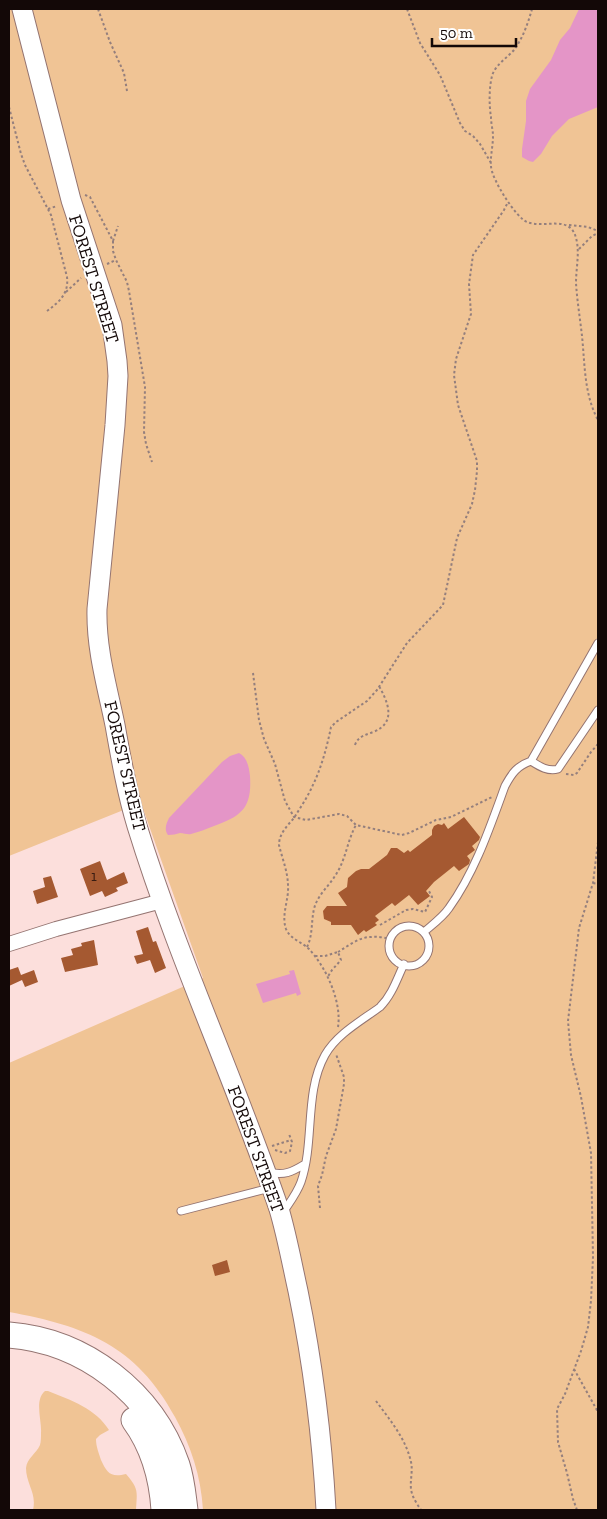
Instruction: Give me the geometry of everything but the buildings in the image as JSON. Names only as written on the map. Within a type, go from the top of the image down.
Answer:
[{"type":"highway","points":[[9,1335],[24,1336],[49,1343],[87,1358],[103,1368],[134,1394],[148,1410],[177,1466],[185,1510]]},
{"type":"highway","points":[[9,1352],[38,1355],[81,1372],[103,1387],[120,1404],[136,1423],[149,1444],[163,1494],[164,1510]]},
{"type":"street","name":"FOREST STREET","points":[[22,9],[71,200],[108,311],[114,337],[118,396],[99,590],[97,630],[100,657],[132,808],[162,901],[265,1149],[268,1180],[281,1216],[294,1269],[314,1381],[322,1437],[326,1510]]},
{"type":"street","points":[[9,944],[56,929],[162,901]]},
{"type":"lane","points":[[424,932],[448,910],[459,893],[475,863],[503,792],[515,770],[519,766],[531,761],[598,644]]},
{"type":"lane","points":[[531,761],[543,768],[558,769],[598,710]]},
{"type":"lane","points":[[415,926],[424,932],[429,940],[429,946],[428,953],[420,963],[414,965],[404,964],[396,960],[390,948],[391,939],[397,930],[402,927],[415,926]]},
{"type":"lane","points":[[281,1216],[301,1182],[316,1076],[326,1054],[338,1038],[385,1002],[404,964]]},
{"type":"lane","points":[[181,1211],[268,1180],[305,1164]]},
{"type":"path","points":[[98,9],[124,73],[127,91]]},
{"type":"path","points":[[407,9],[420,43],[440,75],[460,123],[465,131],[480,144],[491,163]]},
{"type":"path","points":[[532,9],[527,26],[514,50],[492,74],[490,115],[494,133],[490,167],[508,202],[520,217],[528,223],[588,227],[598,232],[579,249]]},
{"type":"path","points":[[9,107],[25,165],[51,215],[67,277],[66,292],[60,300],[47,310]]},
{"type":"path","points":[[320,1208],[318,1186],[336,1129],[344,1084],[344,1077],[335,1052],[338,1038],[339,1011],[333,988],[316,956],[288,933],[285,922],[288,885],[279,840],[314,782],[331,728],[336,722],[367,700],[379,686],[407,643],[443,605],[457,538],[472,504],[477,461],[458,405],[454,375],[456,359],[471,314],[469,284],[473,255],[508,202]]},
{"type":"path","points":[[568,225],[576,236],[579,249],[576,284],[585,374],[590,402],[598,420]]},
{"type":"path","points":[[113,241],[118,226]]},
{"type":"path","points":[[253,673],[259,720],[264,739],[275,764],[285,801],[294,817],[306,820],[340,814],[347,816],[356,825],[402,835],[436,820],[452,817],[503,792]]},
{"type":"path","points":[[354,744],[360,737],[382,727],[387,720],[389,712],[387,701],[379,686]]},
{"type":"path","points":[[566,774],[574,775],[577,773],[598,744]]},
{"type":"path","points":[[307,947],[311,938],[314,908],[344,860],[356,825]]},
{"type":"path","points":[[577,1510],[558,1442],[557,1410],[565,1394],[588,1327],[593,1257],[590,1153],[581,1097],[571,1055],[568,1020],[579,928],[593,883],[598,842]]},
{"type":"path","points":[[593,883],[598,884]]},
{"type":"path","points":[[380,925],[402,912],[413,909],[424,912],[432,897],[428,890]]},
{"type":"path","points":[[399,907],[402,912]]},
{"type":"path","points":[[316,956],[325,956],[338,952],[360,939],[372,936],[391,939]]},
{"type":"path","points":[[327,978],[341,960],[338,952]]},
{"type":"path","points":[[265,1149],[288,1152],[291,1149],[289,1134]]},
{"type":"path","points":[[265,1149],[291,1140]]},
{"type":"path","points":[[574,1369],[598,1412]]},
{"type":"path","points":[[376,1401],[399,1433],[411,1460],[411,1489],[414,1499],[422,1510]]},
{"type":"shaded area","points":[[9,9],[598,9],[598,1510],[203,1510],[197,1473],[186,1439],[160,1392],[143,1372],[125,1356],[85,1332],[62,1324],[9,1312],[9,1063],[203,978],[141,803],[9,856]]},
{"type":"shaded area","points":[[579,9],[598,9],[598,107],[569,119],[552,136],[541,154],[533,162],[529,161],[522,157],[526,101],[530,89],[551,60],[560,40],[570,28]]},
{"type":"shaded area","points":[[239,753],[246,760],[250,776],[249,796],[243,809],[232,818],[200,831],[190,834],[168,835],[166,827],[169,818],[222,762],[230,756]]},
{"type":"shaded area","points":[[294,970],[301,994],[297,996],[296,993],[263,1003],[256,984],[290,974],[289,971]]},
{"type":"shaded area","points":[[45,1391],[57,1394],[82,1406],[104,1423],[109,1430],[96,1439],[101,1460],[110,1473],[113,1475],[126,1474],[133,1483],[137,1494],[136,1510],[33,1510],[33,1493],[26,1474],[26,1468],[28,1461],[40,1444],[39,1405]]}]
